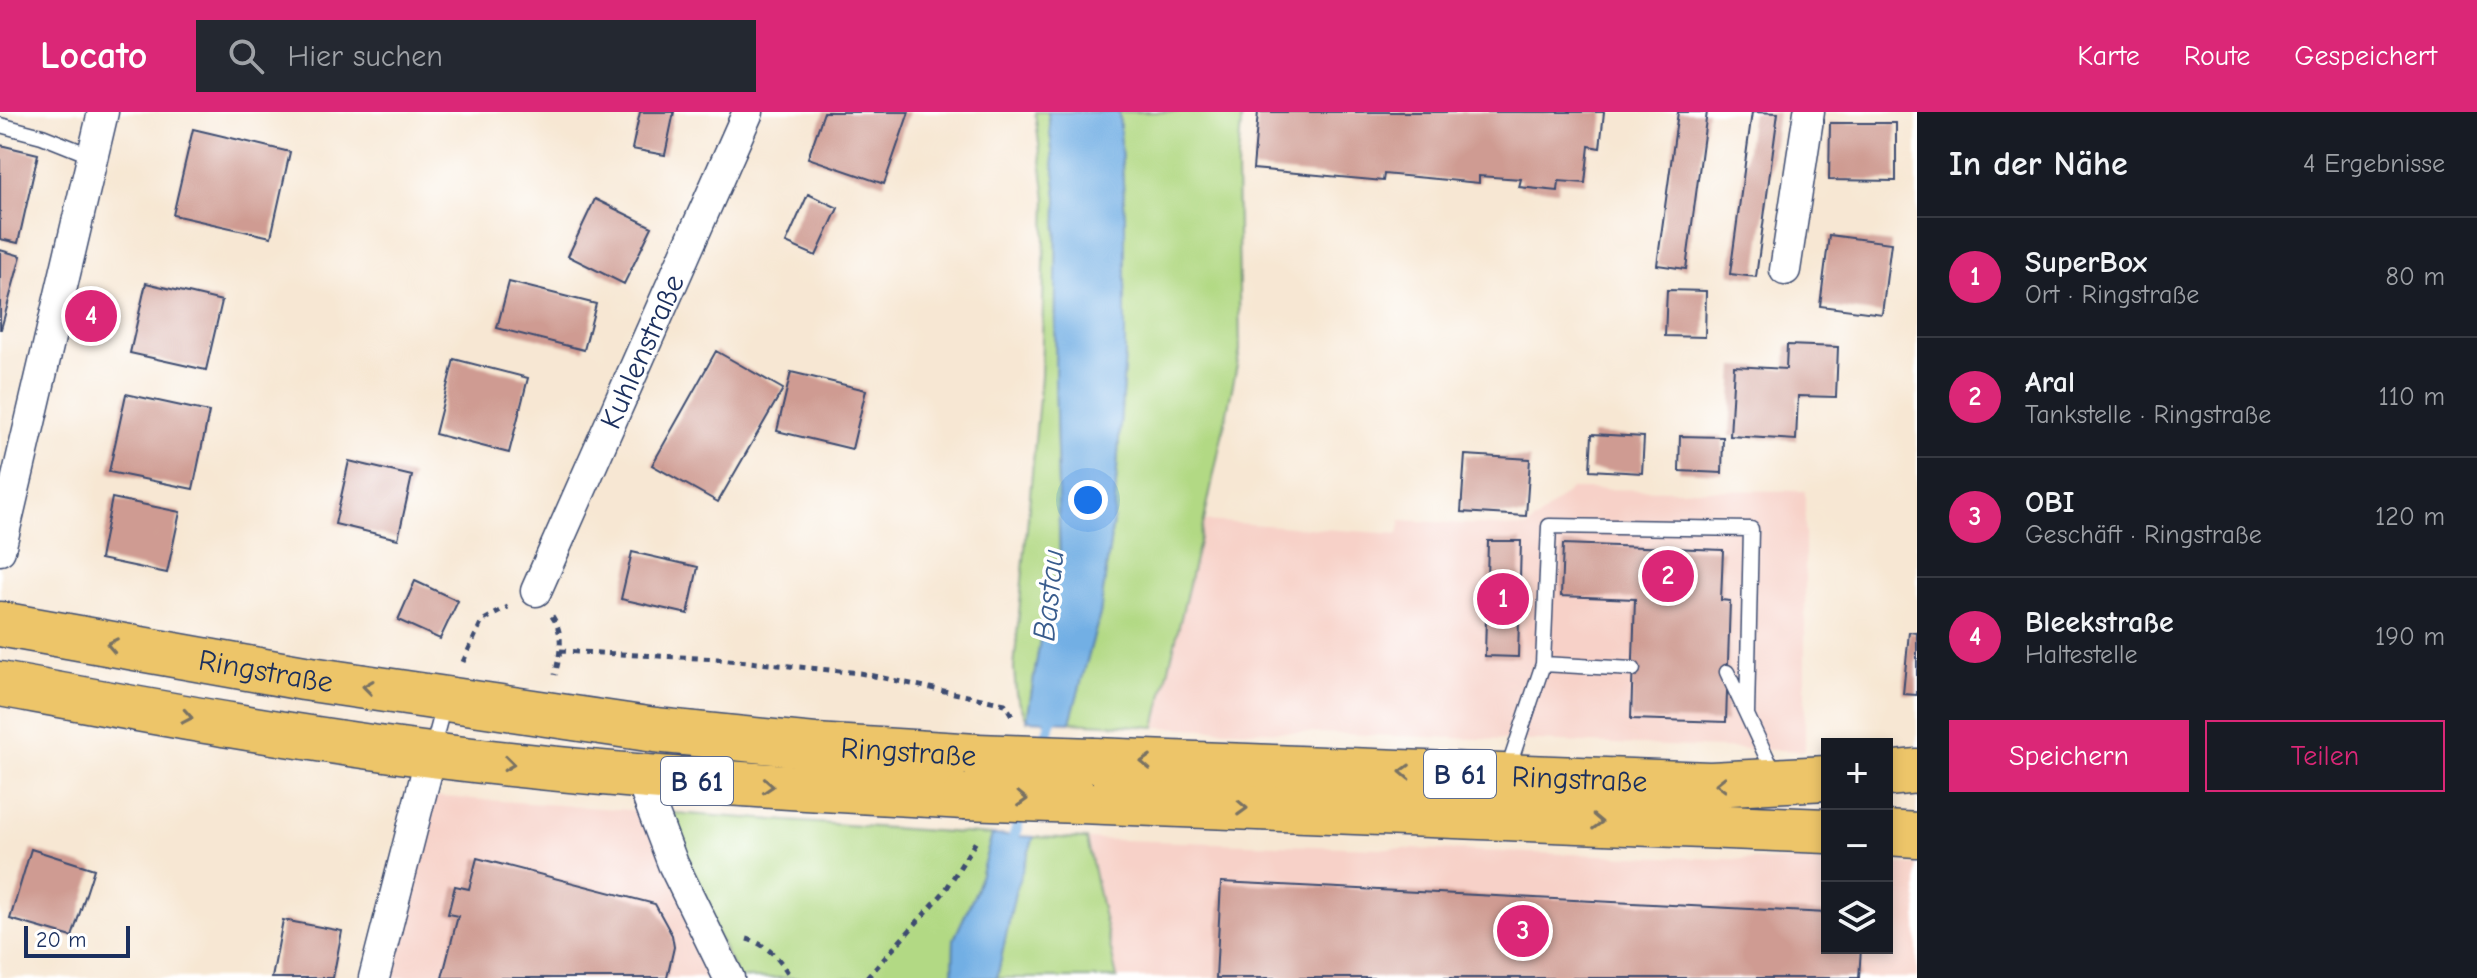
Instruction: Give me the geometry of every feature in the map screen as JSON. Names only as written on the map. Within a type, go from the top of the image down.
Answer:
[{"type":"main road","name":"Ringstraße","points":[[0,624],[168,656],[735,740],[977,756],[1710,784],[1821,778]]},
{"type":"main road","name":"Ringstraße","points":[[0,684],[252,729],[431,755],[640,777],[964,797],[1821,831]]},
{"type":"main road","points":[[1893,773],[1917,771]]},
{"type":"main road","points":[[1893,833],[1917,835]]},
{"type":"street","points":[[0,550],[103,112]]},
{"type":"street","name":"Kuhlenstraße","points":[[536,591],[748,112]]},
{"type":"street","points":[[1785,270],[1809,112]]},
{"type":"street","points":[[374,978],[431,755]]},
{"type":"street","points":[[640,777],[673,864],[729,978]]},
{"type":"lane","points":[[0,125],[42,136],[92,156]]},
{"type":"lane","points":[[1506,776],[1543,664],[1549,526],[1751,529],[1747,714]]},
{"type":"lane","points":[[1543,664],[1633,669]]},
{"type":"lane","points":[[1727,672],[1778,782]]},
{"type":"lane","points":[[431,755],[445,699]]},
{"type":"path","points":[[445,699],[482,621],[536,591]]},
{"type":"shaded area","points":[[1571,489],[1805,491],[1805,751],[1155,727],[1204,521],[1398,534],[1401,520],[1527,528]]},
{"type":"shaded area","points":[[414,795],[658,812],[738,978],[366,978]]},
{"type":"shaded area","points":[[1087,839],[1821,862],[1821,954],[1893,954],[1893,864],[1917,865],[1917,978],[1117,978]]},
{"type":"green space","points":[[1035,112],[1048,112],[1057,197],[1055,377],[1060,562],[1043,622],[1027,720],[1016,694],[1014,668],[1041,376],[1046,199]]},
{"type":"green space","points":[[1119,112],[1242,112],[1237,169],[1240,351],[1155,727],[1070,722],[1100,614],[1114,514],[1125,353],[1125,217]]},
{"type":"green space","points":[[658,812],[992,835],[976,891],[954,939],[953,978],[738,978]]},
{"type":"green space","points":[[1034,837],[1087,839],[1117,978],[997,978],[1016,887]]},
{"type":"water","points":[[1048,112],[1119,112],[1125,217],[1125,353],[1114,514],[1100,614],[1070,722],[1027,720],[1043,622],[1060,562],[1055,377],[1057,197]]},
{"type":"water","points":[[992,835],[1034,837],[1016,888],[997,978],[953,978],[954,939],[976,891]]},
{"type":"building","points":[[640,112],[674,112],[665,155],[632,149]]},
{"type":"building","points":[[824,112],[909,112],[884,184],[808,158]]},
{"type":"building","points":[[1258,112],[1604,112],[1600,148],[1589,146],[1585,183],[1559,181],[1558,191],[1519,187],[1521,179],[1479,176],[1479,183],[1384,174],[1383,181],[1253,169]]},
{"type":"building","points":[[1678,112],[1707,112],[1686,269],[1657,265]]},
{"type":"building","points":[[1752,112],[1778,113],[1756,277],[1730,274]]},
{"type":"building","points":[[1830,123],[1896,123],[1896,181],[1829,180]]},
{"type":"building","points":[[193,129],[290,152],[271,237],[173,215]]},
{"type":"building","points":[[0,145],[38,154],[18,243],[0,239]]},
{"type":"building","points":[[808,194],[838,208],[816,256],[786,243]]},
{"type":"building","points":[[595,199],[652,227],[624,284],[568,256]]},
{"type":"building","points":[[1829,235],[1891,243],[1882,314],[1820,306]]},
{"type":"building","points":[[0,250],[21,256],[1,329],[0,329]]},
{"type":"building","points":[[509,282],[596,304],[584,350],[497,328]]},
{"type":"building","points":[[146,283],[222,301],[206,370],[130,353]]},
{"type":"building","points":[[1667,290],[1706,291],[1705,337],[1665,336]]},
{"type":"building","points":[[1787,345],[1838,347],[1836,397],[1798,396],[1796,440],[1730,436],[1734,366],[1786,369]]},
{"type":"building","points":[[716,351],[783,389],[718,502],[652,465]]},
{"type":"building","points":[[454,359],[528,378],[509,453],[435,434]]},
{"type":"building","points":[[791,372],[866,390],[852,449],[777,431]]},
{"type":"building","points":[[126,394],[209,412],[193,489],[109,472]]},
{"type":"building","points":[[1592,434],[1644,437],[1642,473],[1590,470]]},
{"type":"building","points":[[1680,436],[1723,437],[1722,473],[1679,471]]},
{"type":"building","points":[[1465,455],[1530,459],[1526,516],[1461,512]]},
{"type":"building","points":[[349,461],[412,476],[398,539],[335,524]]},
{"type":"building","points":[[112,498],[180,512],[167,573],[100,559]]},
{"type":"building","points":[[1488,541],[1521,541],[1518,657],[1485,656]]},
{"type":"building","points":[[1563,544],[1723,550],[1721,600],[1730,601],[1726,722],[1631,719],[1635,599],[1561,596]]},
{"type":"building","points":[[632,552],[698,567],[688,614],[621,599]]},
{"type":"building","points":[[415,581],[458,601],[440,639],[398,620]]},
{"type":"building","points":[[1909,632],[1917,633],[1917,695],[1903,694]]},
{"type":"building","points":[[31,849],[94,869],[72,937],[10,919]]},
{"type":"building","points":[[477,858],[655,904],[672,935],[674,947],[667,978],[442,978],[458,916],[448,914],[455,886],[469,889]]},
{"type":"building","points":[[1221,882],[1821,913],[1821,954],[1861,954],[1859,978],[1216,978]]},
{"type":"building","points":[[283,920],[342,931],[333,978],[272,978]]},
{"type":"waterway","name":"Bastau","points":[[1042,750],[1055,709]]},
{"type":"waterway","name":"Bastau","points":[[1010,849],[1023,808]]},
{"type":"place","name":"Bleekstraße","points":[[91,316]]},
{"type":"place","name":"Aral","points":[[1668,576]]},
{"type":"place","name":"SuperBox","points":[[1503,599]]},
{"type":"place","name":"OBI","points":[[1523,931]]}]
